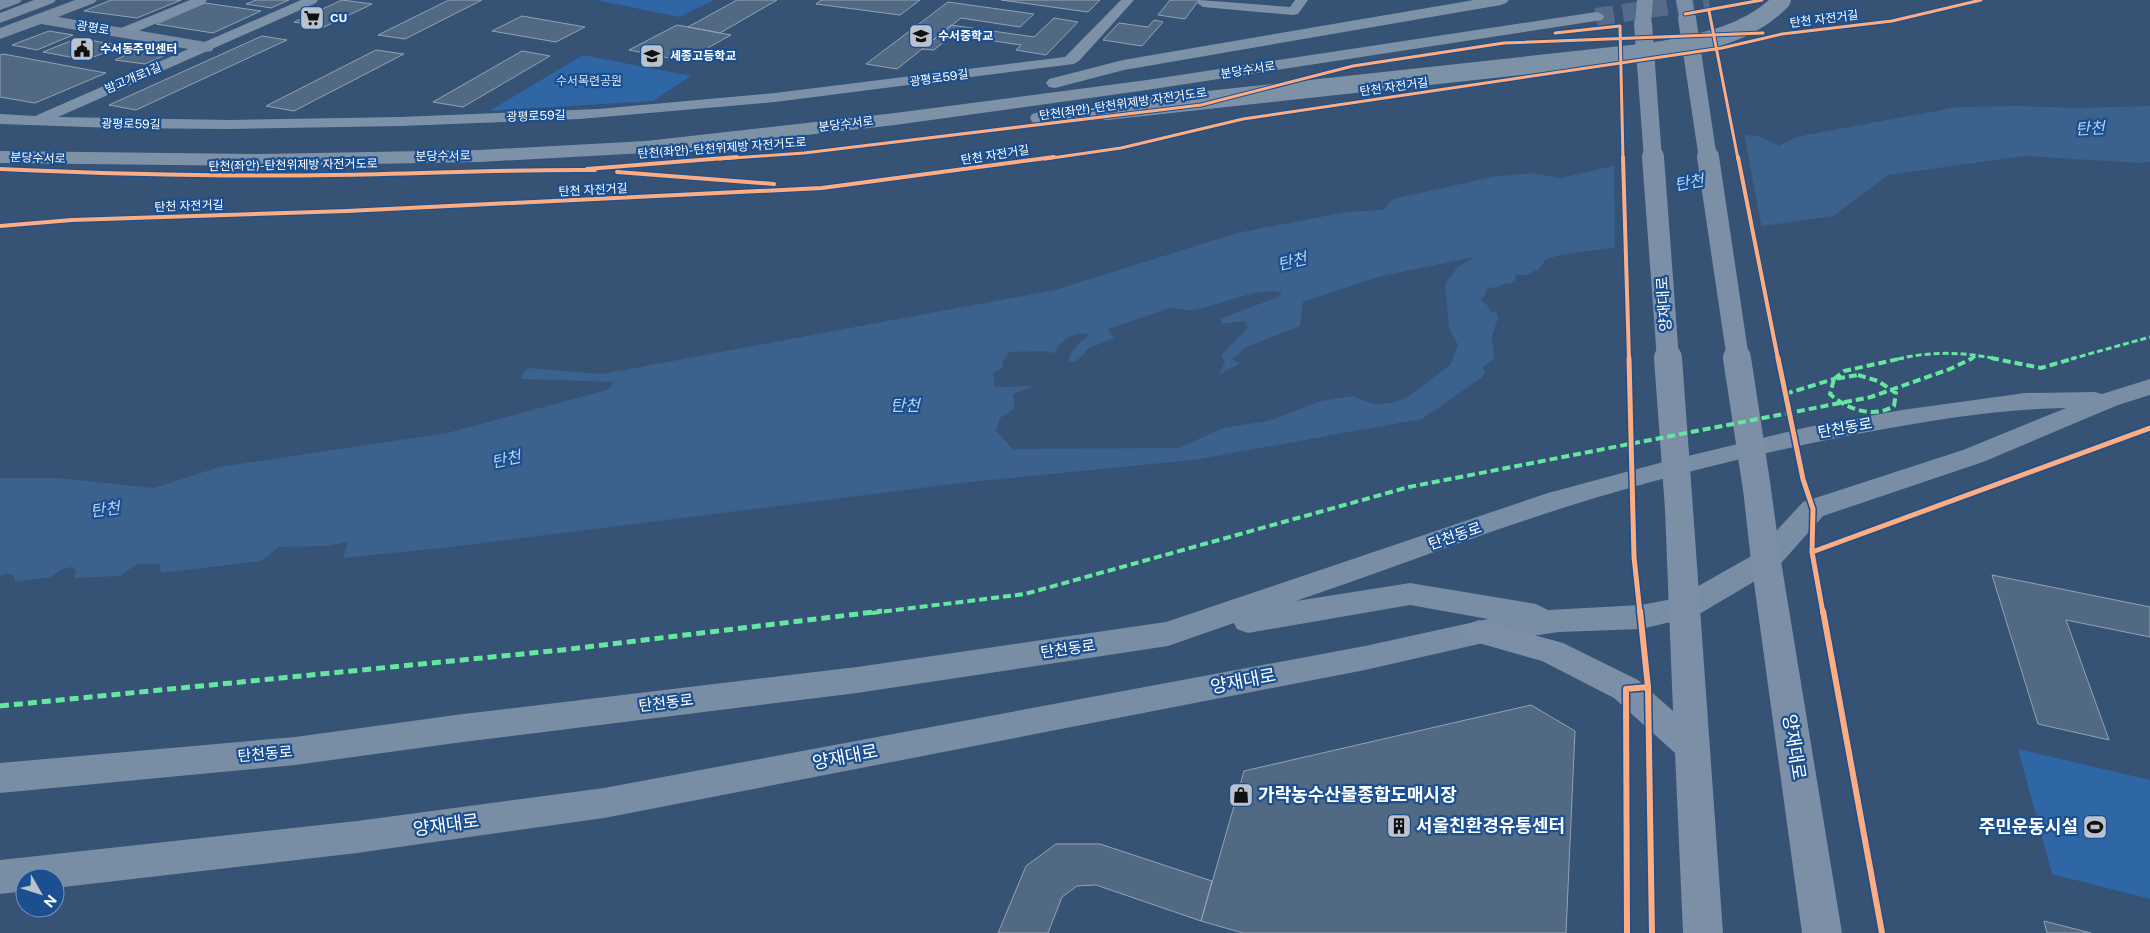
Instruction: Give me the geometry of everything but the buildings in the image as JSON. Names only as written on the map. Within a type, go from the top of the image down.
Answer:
[{"type":"highway","points":[[1039,87],[1123,65],[1501,0]]},
{"type":"highway","points":[[646,147],[901,134],[1644,52],[1686,44],[1732,32],[1768,16],[1782,0]]},
{"type":"highway","name":"분당수서로","points":[[0,142],[124,146],[354,146],[558,138],[784,119],[1039,87],[1577,7]]},
{"type":"highway","name":"분당수서로","points":[[0,157],[270,160],[479,156],[646,147],[895,119],[1147,85],[1596,17]]},
{"type":"main road","points":[[0,18],[48,0]]},
{"type":"main road","name":"양재대로","points":[[1645,0],[1643,24],[1679,509],[1703,933]]},
{"type":"main road","name":"양재대로","points":[[1685,9],[1822,933]]},
{"type":"main road","points":[[1479,632],[1552,652],[1626,689],[1694,749]]},
{"type":"street","points":[[0,5],[14,0]]},
{"type":"street","points":[[0,34],[89,0]]},
{"type":"street","points":[[121,33],[201,0]]},
{"type":"street","name":"밤고개로1길","points":[[36,121],[312,0]]},
{"type":"street","name":"광평로59길","points":[[0,119],[136,125],[333,124],[597,113],[887,85],[1069,60],[1074,58],[1128,0]]},
{"type":"street","points":[[1205,0],[1203,3],[1293,11],[1302,0]]},
{"type":"street","name":"광평로","points":[[39,19],[206,47]]},
{"type":"street","name":"탄천동로","points":[[1766,561],[1813,508],[1973,456],[2109,400],[2150,387]]},
{"type":"street","name":"탄천동로","points":[[0,778],[295,751],[463,728],[857,680],[1168,634],[1558,500],[1789,439],[1902,418],[2025,401],[2109,400]]},
{"type":"street","name":"양재대로","points":[[0,877],[298,844],[604,803],[1364,658],[1479,632],[1559,620],[1641,617],[1685,608],[1766,561]]},
{"type":"street","points":[[1168,634],[1410,594],[1559,620]]},
{"type":"green space","points":[[596,0],[714,0],[679,17]]},
{"type":"green space","name":"수서목련공원","points":[[583,55],[691,76],[653,101],[489,111]]},
{"type":"green space","name":"주민운동시설","points":[[2018,749],[2150,780],[2150,899],[2052,874]]},
{"type":"water","name":"탄천","points":[[2150,106],[2150,162],[2024,156],[1888,175],[1833,216],[1561,255],[1546,259],[1539,269],[1526,275],[1516,275],[1515,280],[1510,284],[1506,283],[1494,289],[1487,288],[1481,300],[1488,306],[1490,312],[1496,312],[1498,318],[1492,336],[1494,359],[1483,367],[1485,373],[1481,378],[1422,419],[1193,460],[961,483],[451,547],[343,558],[348,542],[326,546],[279,547],[261,561],[161,573],[159,564],[137,564],[120,576],[74,578],[76,571],[72,567],[62,569],[51,577],[15,582],[14,575],[4,574],[0,576],[0,478],[58,478],[154,488],[219,467],[447,433],[607,390],[614,382],[521,379],[523,373],[528,368],[602,374],[1055,290],[1237,233],[1346,212],[1383,210],[1393,199],[1492,177],[1531,173],[1561,178],[1744,135],[1759,136],[1779,146],[1796,137],[1957,107],[2077,108]],"holes":[[[1473,257],[1456,269],[1445,285],[1449,328],[1458,345],[1451,364],[1409,396],[1392,403],[1373,404],[1353,396],[1321,401],[1268,421],[1223,428],[1179,448],[1013,449],[996,431],[1000,418],[1015,408],[1013,394],[1034,386],[995,387],[993,373],[1004,367],[1002,363],[1009,352],[1048,351],[1054,354],[1060,344],[1067,338],[1078,334],[1090,334],[1072,352],[1068,361],[1075,362],[1085,354],[1085,350],[1114,338],[1108,329],[1170,308],[1193,310],[1251,294],[1274,291],[1282,293],[1278,297],[1220,319],[1222,324],[1244,321],[1248,328],[1221,355],[1225,362],[1219,375],[1240,363],[1232,359],[1246,347],[1300,326],[1303,302],[1378,277]]]},
{"type":"pier","points":[[1744,133],[1762,229],[1615,250],[1614,163]]},
{"type":"tunnel","points":[[1596,17],[1709,0]]},
{"type":"marked path","points":[[1785,394],[1822,383],[1833,380],[1844,377],[1858,375],[1878,381],[1896,393],[1894,406],[1884,411],[1862,411],[1841,403],[1830,394],[1833,380],[1844,371],[1924,353],[1978,355],[2041,368],[2130,341],[2150,337]]},
{"type":"marked path","points":[[0,706],[562,650],[1025,594],[1409,487],[1871,397],[1950,369],[1978,355]]},
{"type":"cycle path","points":[[1685,14],[1762,0]]},
{"type":"cycle path","name":"탄천 자전거길","points":[[0,226],[72,220],[347,211],[822,188],[916,177],[1121,148],[1243,119],[1722,48],[1782,34],[1892,21],[1981,0]]},
{"type":"cycle path","points":[[1709,11],[1785,394],[1803,479],[1813,509],[1812,552],[1882,933]]},
{"type":"cycle path","points":[[1555,33],[1620,26],[1634,557],[1648,687],[1652,933]]},
{"type":"cycle path","name":"탄천(좌안)-탄천위제방 자전거도로","points":[[587,169],[804,153],[1201,105],[1353,66],[1504,43],[1763,33]]},
{"type":"cycle path","name":"탄천(좌안)-탄천위제방 자전거도로","points":[[0,169],[173,176],[334,175],[533,169],[595,170]]},
{"type":"cycle path","name":"탄천 자전거길","points":[[617,172],[774,184]]},
{"type":"cycle path","points":[[1812,552],[2150,428]]},
{"type":"cycle path","points":[[1627,933],[1626,689],[1648,687]]},
{"type":"place","name":"CU","points":[[312,18]]},
{"type":"place","name":"수서중학교","points":[[921,36]]},
{"type":"place","name":"수서동주민센터","points":[[82,49]]},
{"type":"place","name":"세종고등학교","points":[[652,56]]},
{"type":"place","name":"가락농수산물종합도매시장","points":[[1241,795]]},
{"type":"place","name":"서울친환경유통센터","points":[[1399,826]]},
{"type":"place","name":"주민운동시설","points":[[2095,827]]}]
